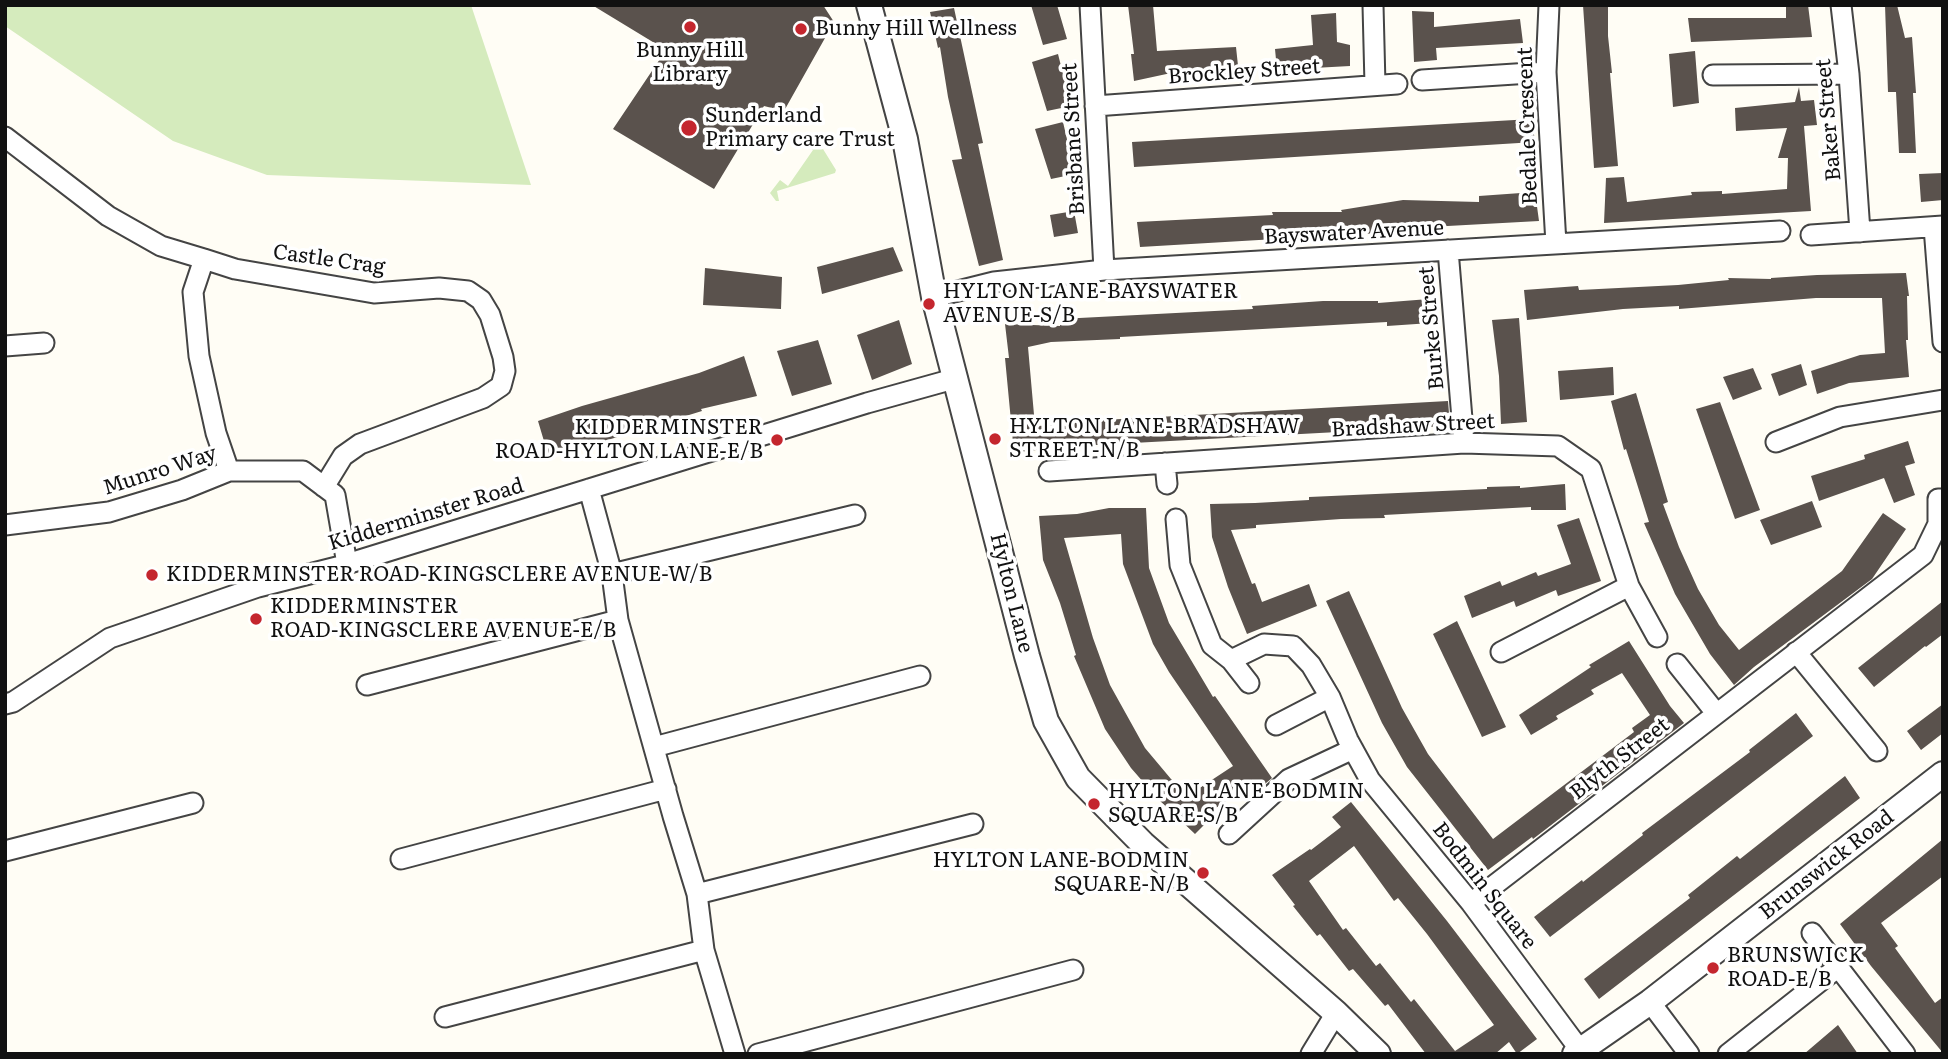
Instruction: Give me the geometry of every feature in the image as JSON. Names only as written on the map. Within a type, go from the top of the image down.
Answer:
[{"type":"street","name":"Hylton Lane","points":[[869,5],[905,139],[934,297],[1046,721],[1078,778],[1143,844],[1336,1013],[1378,1054]]},
{"type":"street","name":"Brisbane Street","points":[[1090,5],[1104,270]]},
{"type":"street","points":[[1373,5],[1375,85]]},
{"type":"street","name":"Bedale Crescent","points":[[1549,5],[1546,72],[1556,244]]},
{"type":"street","name":"Baker Street","points":[[1841,5],[1849,74],[1860,232]]},
{"type":"street","points":[[1422,80],[1546,72]]},
{"type":"street","points":[[1713,75],[1849,74]]},
{"type":"street","name":"Brockley Street","points":[[1095,106],[1396,84]]},
{"type":"street","points":[[5,137],[108,216],[161,246],[204,259],[193,292],[199,356],[216,433],[229,471]]},
{"type":"street","points":[[1811,235],[1938,227],[1943,342]]},
{"type":"street","name":"Bayswater Avenue","points":[[934,297],[994,282],[1104,270],[1780,231]]},
{"type":"street","name":"Burke Street","points":[[1448,250],[1464,443]]},
{"type":"street","name":"Castle Crag","points":[[204,259],[235,268],[374,293],[439,288],[468,291],[481,300],[490,315],[503,357],[505,371],[501,386],[483,398],[360,444],[343,456],[324,487]]},
{"type":"street","points":[[5,346],[44,343]]},
{"type":"street","name":"Kidderminster Road","points":[[5,704],[13,702],[110,638],[258,587],[347,564],[867,403],[957,378]]},
{"type":"street","points":[[1776,442],[1840,417],[1943,400]]},
{"type":"street","name":"Bradshaw Street","points":[[1049,471],[1464,443],[1558,446],[1591,469],[1629,586],[1657,637]]},
{"type":"street","points":[[1165,463],[1167,484]]},
{"type":"street","name":"Munro Way","points":[[5,525],[109,512],[182,490],[229,471],[303,471],[324,487]]},
{"type":"street","points":[[324,487],[335,495],[347,564]]},
{"type":"street","points":[[589,489],[612,574],[618,620],[697,894],[704,950],[735,1054]]},
{"type":"street","name":"Blyth Street","points":[[1471,903],[1923,555],[1938,524],[1941,499]]},
{"type":"street","points":[[612,574],[855,516]]},
{"type":"street","points":[[1176,519],[1180,565],[1195,605],[1213,645],[1231,660],[1249,683]]},
{"type":"street","points":[[1501,652],[1629,586]]},
{"type":"street","points":[[367,685],[618,620]]},
{"type":"street","name":"Bodmin Square","points":[[1231,660],[1264,644],[1293,646],[1311,665],[1330,697],[1353,749],[1370,779],[1471,903],[1578,1052]]},
{"type":"street","points":[[1796,652],[1877,751]]},
{"type":"street","points":[[1677,664],[1716,713]]},
{"type":"street","points":[[654,747],[919,676]]},
{"type":"street","points":[[1276,725],[1330,697]]},
{"type":"street","points":[[1229,834],[1289,779],[1353,749]]},
{"type":"street","name":"Brunswick Road","points":[[1578,1052],[1650,1002],[1943,774]]},
{"type":"street","points":[[401,859],[666,789]]},
{"type":"street","points":[[5,851],[193,803]]},
{"type":"street","points":[[697,894],[973,824]]},
{"type":"street","points":[[1812,933],[1905,1054]]},
{"type":"street","points":[[444,1017],[704,950]]},
{"type":"street","points":[[1728,1054],[1837,968]]},
{"type":"street","points":[[758,1054],[1073,970]]},
{"type":"street","points":[[1650,1002],[1689,1054]]},
{"type":"street","points":[[1311,1054],[1336,1013]]},
{"type":"green space","points":[[5,5],[471,5],[531,185],[267,175],[173,141],[5,26]]},
{"type":"green space","points":[[811,140],[823,149],[836,170],[835,173],[777,191],[779,201],[776,201],[770,193],[780,180],[788,186],[813,150],[800,141]]},
{"type":"building","points":[[592,5],[823,5],[834,22],[784,111],[764,106],[714,189],[613,129],[666,50]]},
{"type":"building","points":[[1031,5],[1057,5],[1067,39],[1043,45]]},
{"type":"building","points":[[1128,5],[1153,5],[1157,51],[1236,47],[1239,75],[1186,75],[1185,70],[1134,81],[1131,54],[1134,54]]},
{"type":"building","points":[[1583,5],[1608,5],[1610,73],[1618,166],[1594,168]]},
{"type":"building","points":[[1786,5],[1808,5],[1812,37],[1691,42],[1688,18],[1786,18]]},
{"type":"building","points":[[1885,5],[1897,5],[1905,38],[1912,37],[1916,153],[1899,153],[1896,92],[1888,92]]},
{"type":"building","points":[[954,8],[983,143],[978,144],[1003,260],[979,266],[952,160],[962,159],[940,47],[938,48],[930,12]]},
{"type":"building","points":[[1412,11],[1434,12],[1434,27],[1520,19],[1523,43],[1436,48],[1437,60],[1414,62]]},
{"type":"building","points":[[1336,13],[1337,42],[1350,45],[1350,66],[1277,70],[1275,49],[1313,45],[1311,15]]},
{"type":"building","points":[[1695,51],[1699,103],[1673,107],[1669,54]]},
{"type":"building","points":[[1058,54],[1071,106],[1047,111],[1032,62]]},
{"type":"building","points":[[1799,87],[1801,101],[1814,100],[1817,125],[1804,126],[1811,211],[1604,223],[1606,178],[1624,177],[1627,202],[1692,195],[1691,192],[1722,191],[1722,194],[1787,189],[1788,158],[1778,158],[1787,128],[1736,131],[1735,108],[1795,102]]},
{"type":"building","points":[[1532,119],[1535,142],[1134,167],[1132,142]]},
{"type":"building","points":[[1063,122],[1075,174],[1051,179],[1035,129]]},
{"type":"building","points":[[1943,173],[1943,200],[1921,202],[1919,174]]},
{"type":"building","points":[[1535,192],[1539,221],[1411,228],[1344,237],[1140,247],[1137,222],[1273,215],[1272,212],[1342,212],[1341,210],[1403,200],[1479,202],[1479,196]]},
{"type":"building","points":[[1074,211],[1078,233],[1054,237],[1050,215]]},
{"type":"building","points":[[893,247],[903,271],[822,294],[817,267]]},
{"type":"building","points":[[705,268],[782,277],[781,309],[703,305]]},
{"type":"building","points":[[1906,273],[1909,296],[1906,340],[1909,377],[1849,383],[1817,394],[1811,371],[1860,355],[1885,353],[1882,298],[1816,298],[1679,309],[1679,306],[1623,309],[1527,320],[1524,290],[1578,286],[1579,290],[1678,285],[1729,280],[1728,278],[1771,279]]},
{"type":"building","points":[[1429,299],[1431,323],[1387,326],[1387,322],[1120,337],[1051,342],[1028,347],[1035,426],[1448,401],[1450,426],[1058,447],[1014,453],[1005,358],[1009,358],[1005,324],[1060,326],[1060,319],[1253,309],[1252,306],[1323,301],[1378,303]]},
{"type":"building","points":[[1519,318],[1527,422],[1501,424],[1499,376],[1492,320]]},
{"type":"building","points":[[899,320],[912,364],[872,380],[857,335]]},
{"type":"building","points":[[818,340],[832,384],[792,396],[777,351]]},
{"type":"building","points":[[744,356],[757,396],[701,409],[702,411],[549,458],[538,421],[699,373]]},
{"type":"building","points":[[1801,364],[1807,385],[1779,396],[1771,374]]},
{"type":"building","points":[[1613,367],[1614,395],[1560,400],[1558,371]]},
{"type":"building","points":[[1753,368],[1762,389],[1733,400],[1723,377]]},
{"type":"building","points":[[1636,393],[1668,502],[1663,504],[1679,547],[1698,589],[1719,625],[1739,650],[1842,571],[1883,513],[1906,529],[1872,579],[1734,685],[1710,654],[1675,594],[1644,523],[1649,522],[1626,449],[1624,450],[1611,401]]},
{"type":"building","points":[[1720,402],[1760,510],[1735,519],[1696,409]]},
{"type":"building","points":[[1908,441],[1915,463],[1905,466],[1915,495],[1894,503],[1884,478],[1819,501],[1811,476],[1865,459],[1864,455]]},
{"type":"building","points":[[1565,484],[1566,510],[1531,510],[1531,507],[1384,515],[1385,518],[1256,525],[1256,528],[1231,530],[1262,602],[1309,584],[1317,606],[1247,634],[1212,537],[1210,504]]},
{"type":"building","points":[[1812,501],[1822,527],[1771,545],[1760,520]]},
{"type":"building","points":[[1109,508],[1146,508],[1149,568],[1169,623],[1213,697],[1215,696],[1272,778],[1252,795],[1247,786],[1209,813],[1213,816],[1195,834],[1158,799],[1131,768],[1105,729],[1074,656],[1076,655],[1060,603],[1043,560],[1039,516],[1077,514]],"holes":[[[1121,534],[1123,564],[1153,644],[1233,766],[1189,795],[1171,779],[1145,748],[1110,685],[1093,638],[1064,538]]]},
{"type":"building","points":[[1579,518],[1601,581],[1558,596],[1556,590],[1516,607],[1514,601],[1472,618],[1464,596],[1500,581],[1502,586],[1536,572],[1538,576],[1571,564],[1557,525]]},
{"type":"building","points":[[1349,591],[1402,708],[1428,754],[1493,839],[1634,732],[1632,728],[1650,715],[1622,673],[1591,690],[1594,694],[1556,716],[1558,719],[1531,735],[1519,715],[1591,667],[1589,665],[1629,641],[1670,706],[1684,723],[1533,839],[1532,837],[1488,870],[1407,767],[1382,723],[1326,601]]},
{"type":"building","points":[[1943,601],[1943,634],[1874,687],[1858,668]]},
{"type":"building","points":[[1457,621],[1506,727],[1482,737],[1433,634]]},
{"type":"building","points":[[1943,704],[1943,733],[1921,750],[1907,731]]},
{"type":"building","points":[[1796,713],[1813,736],[1550,937],[1534,917],[1750,752],[1749,750]]},
{"type":"building","points":[[1845,776],[1860,798],[1599,999],[1584,979],[1690,898],[1688,895],[1737,856],[1740,859]]},
{"type":"building","points":[[1351,802],[1537,1039],[1517,1054],[1509,1042],[1495,1054],[1426,1054],[1388,1004],[1385,1006],[1353,969],[1349,971],[1320,934],[1317,936],[1272,875],[1341,827],[1332,817]],"holes":[[[1354,846],[1394,901],[1398,898],[1494,1025],[1455,1051],[1414,999],[1411,1002],[1380,963],[1376,966],[1346,928],[1343,930],[1309,881]]]},
{"type":"building","points":[[1943,839],[1943,876],[1881,923],[1898,946],[1895,948],[1935,1003],[1943,997],[1943,1053],[1840,924]]},
{"type":"building","points":[[1838,1025],[1858,1054],[1804,1054]]},
{"type":"place","name":"Bunny Hill Library","points":[[690,27]]},
{"type":"place","name":"Bunny Hill Wellness","points":[[801,29]]},
{"type":"place","name":"Sunderland Primary care Trust","points":[[689,128]]},
{"type":"place","name":"HYLTON LANE-BAYSWATER AVENUE-S/B","points":[[929,304]]},
{"type":"place","name":"HYLTON LANE-BRADSHAW STREET-N/B","points":[[995,439]]},
{"type":"place","name":"KIDDERMINSTER ROAD-HYLTON LANE-E/B","points":[[777,440]]},
{"type":"place","name":"KIDDERMINSTER ROAD-KINGSCLERE AVENUE-W/B","points":[[152,575]]},
{"type":"place","name":"KIDDERMINSTER ROAD-KINGSCLERE AVENUE-E/B","points":[[256,619]]},
{"type":"place","name":"HYLTON LANE-BODMIN SQUARE-S/B","points":[[1094,804]]},
{"type":"place","name":"HYLTON LANE-BODMIN SQUARE-N/B","points":[[1203,873]]},
{"type":"place","name":"BRUNSWICK ROAD-E/B","points":[[1713,968]]}]
